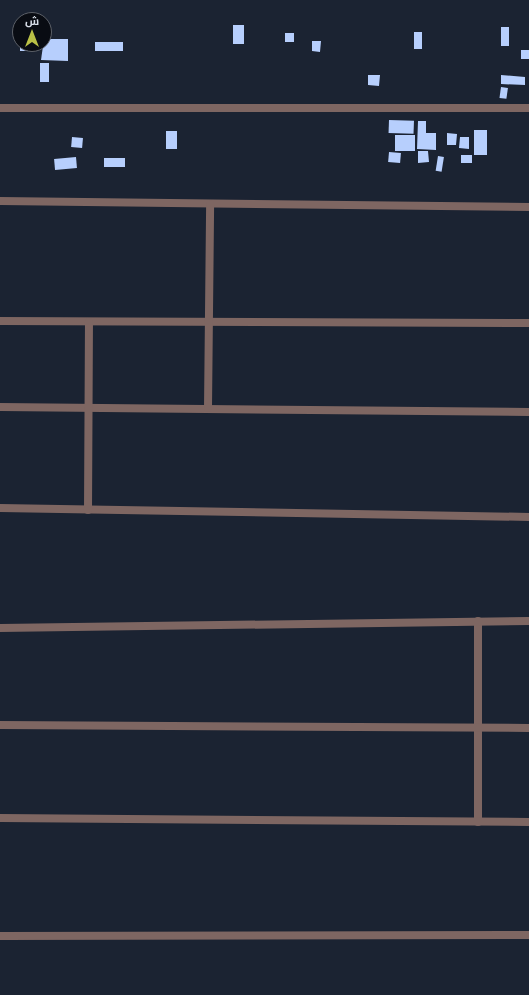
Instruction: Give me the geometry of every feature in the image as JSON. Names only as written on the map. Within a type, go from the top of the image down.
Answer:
[{"type":"street","points":[[0,108],[529,108]]},
{"type":"street","points":[[0,201],[529,207]]},
{"type":"street","points":[[208,408],[210,204]]},
{"type":"street","points":[[0,321],[529,323]]},
{"type":"street","points":[[88,510],[89,322]]},
{"type":"street","points":[[0,406],[529,412]]},
{"type":"street","points":[[0,508],[529,517]]},
{"type":"street","points":[[478,621],[478,822]]},
{"type":"street","points":[[0,628],[529,621]]},
{"type":"street","points":[[0,725],[529,728]]},
{"type":"street","points":[[0,818],[529,822]]},
{"type":"street","points":[[0,936],[529,935]]},
{"type":"building","points":[[233,25],[244,25],[244,44],[233,44]]},
{"type":"building","points":[[501,27],[509,27],[509,46],[501,46]]},
{"type":"building","points":[[414,32],[422,32],[422,49],[414,49]]},
{"type":"building","points":[[285,33],[294,33],[294,42],[285,42]]},
{"type":"building","points":[[52,39],[68,39],[68,61],[41,60],[42,52],[52,52]]},
{"type":"building","points":[[312,41],[321,41],[320,52],[312,51]]},
{"type":"building","points":[[95,42],[123,42],[123,51],[95,51]]},
{"type":"building","points":[[521,50],[529,50],[529,59],[521,59]]},
{"type":"building","points":[[40,63],[49,63],[49,82],[40,82]]},
{"type":"building","points":[[368,75],[380,75],[379,86],[368,85]]},
{"type":"building","points":[[501,75],[525,77],[525,85],[501,84]]},
{"type":"building","points":[[501,87],[508,88],[506,99],[499,98]]},
{"type":"building","points":[[389,120],[414,121],[414,134],[389,133]]},
{"type":"building","points":[[418,121],[426,121],[426,133],[436,133],[436,150],[417,149]]},
{"type":"building","points":[[474,130],[487,130],[487,155],[474,155]]},
{"type":"building","points":[[166,131],[177,131],[177,149],[166,149]]},
{"type":"building","points":[[447,133],[457,134],[456,145],[447,145]]},
{"type":"building","points":[[395,135],[415,135],[415,151],[395,151]]},
{"type":"building","points":[[72,137],[83,138],[82,148],[71,147]]},
{"type":"building","points":[[460,137],[469,137],[469,149],[459,148]]},
{"type":"building","points":[[418,151],[428,151],[429,162],[418,163]]},
{"type":"building","points":[[389,152],[401,153],[400,163],[388,162]]},
{"type":"building","points":[[461,155],[472,155],[472,163],[461,163]]},
{"type":"building","points":[[438,156],[444,157],[442,172],[436,171]]},
{"type":"building","points":[[76,157],[77,168],[55,170],[54,159]]},
{"type":"building","points":[[104,158],[125,158],[125,167],[104,167]]}]
